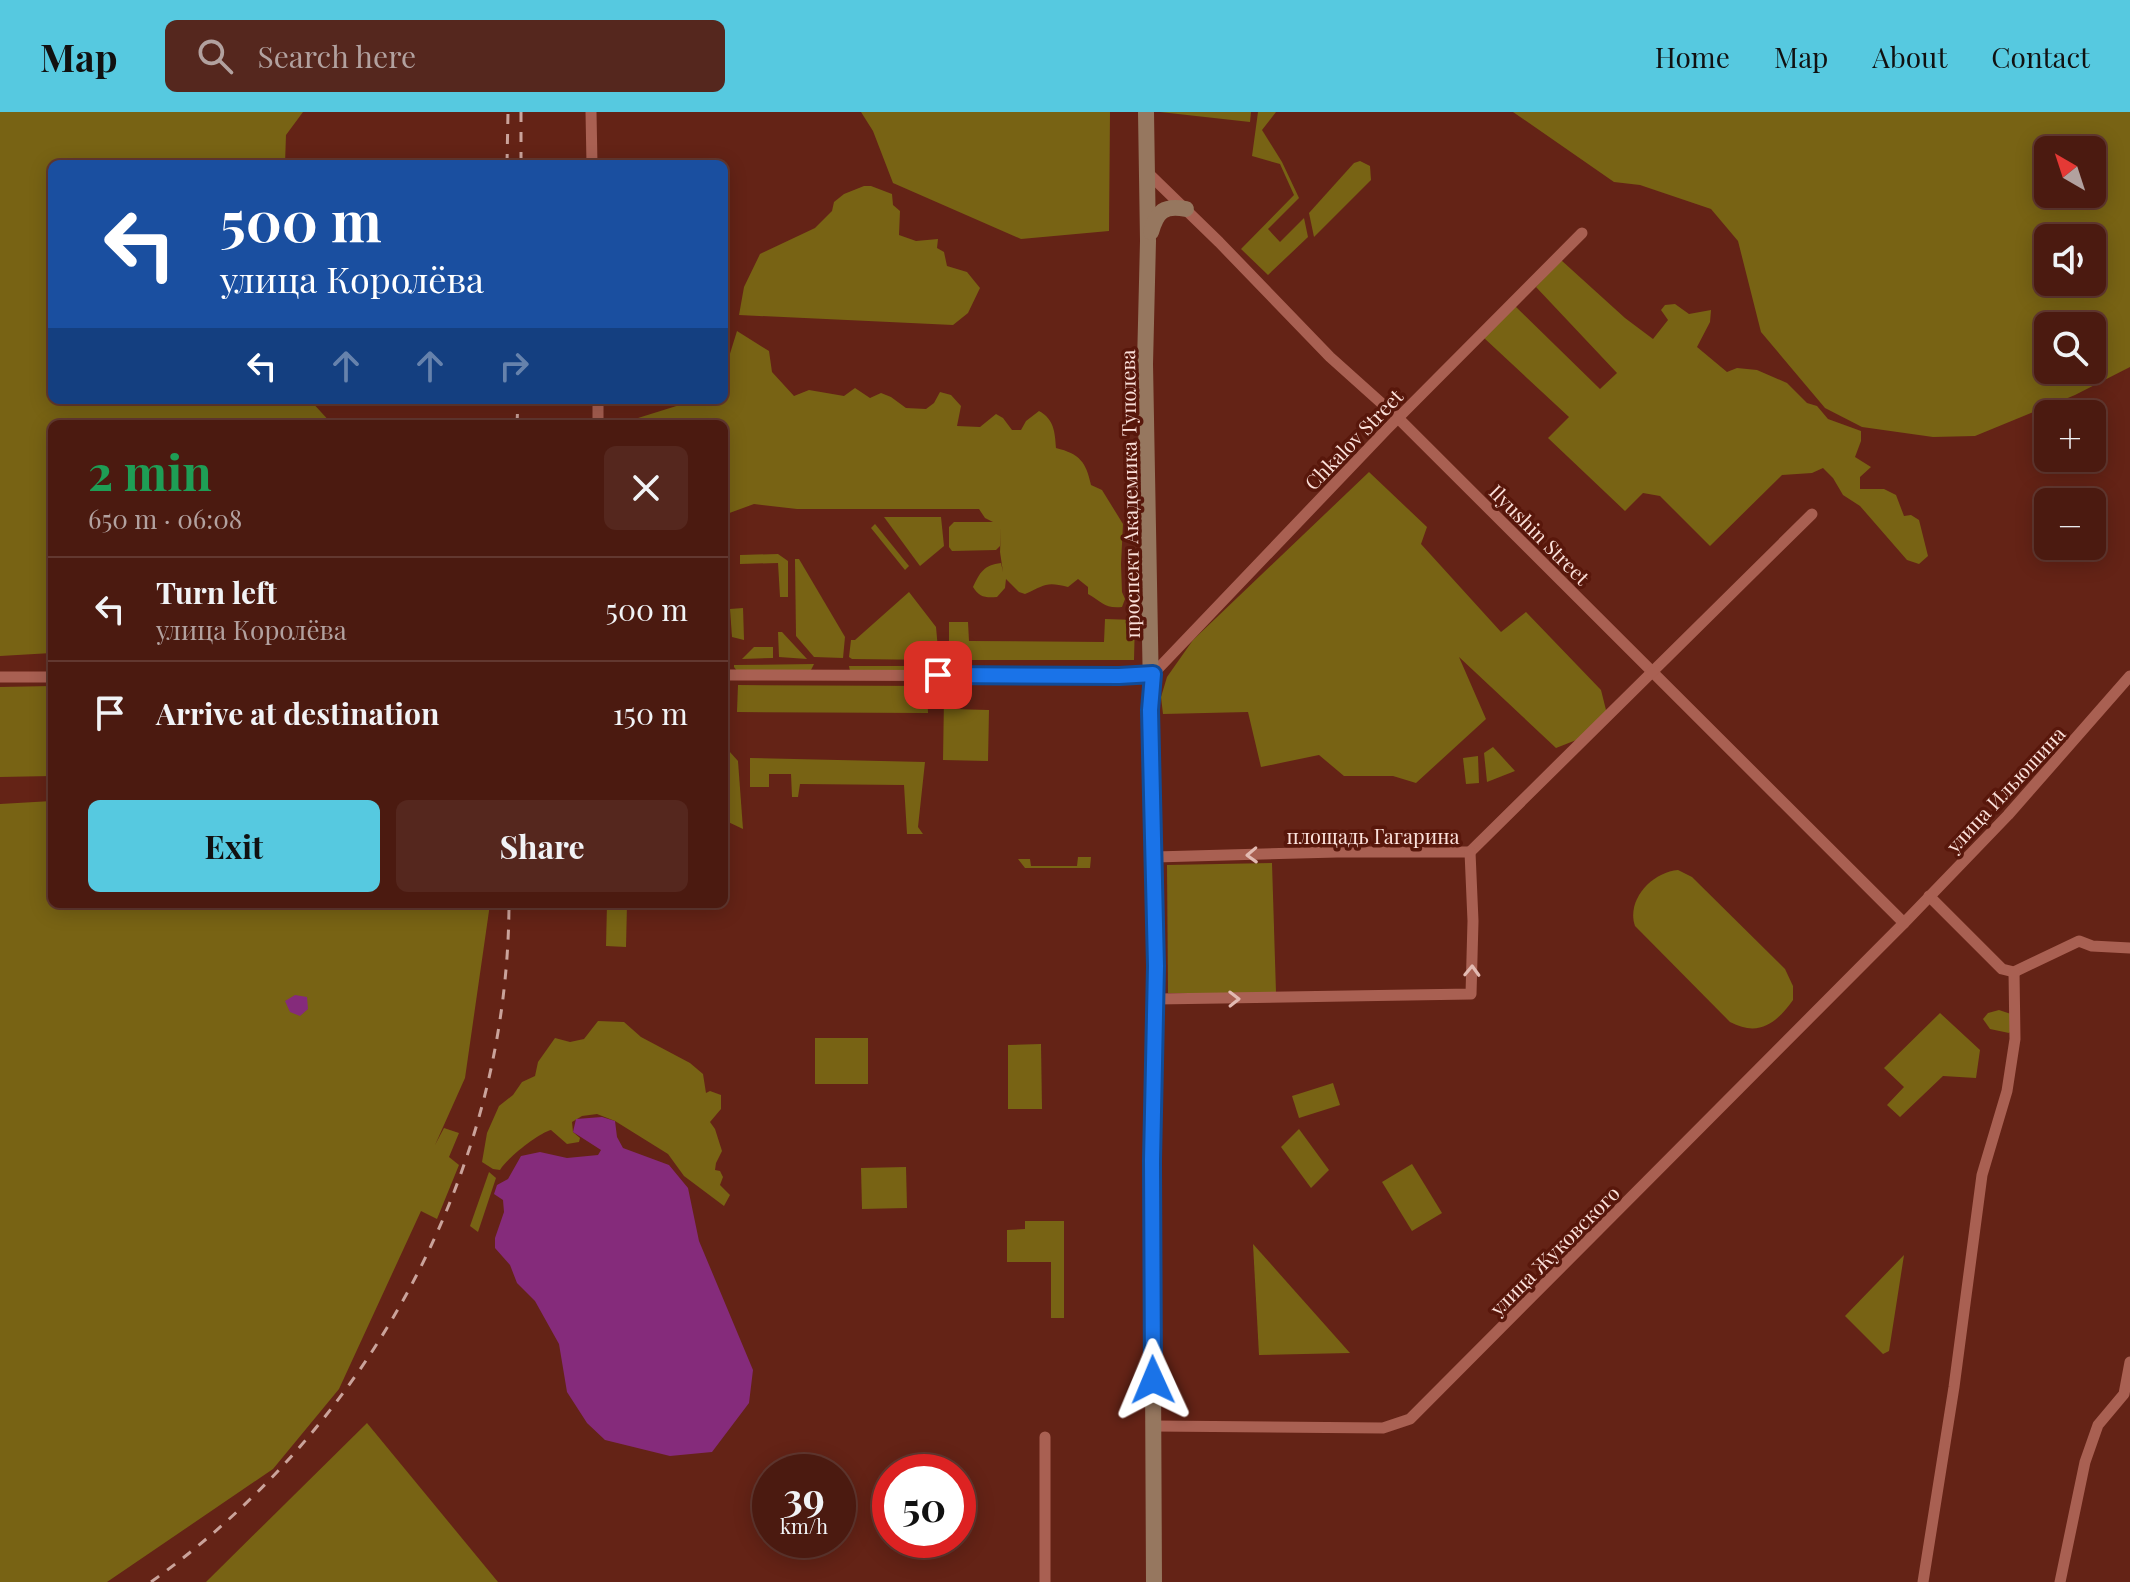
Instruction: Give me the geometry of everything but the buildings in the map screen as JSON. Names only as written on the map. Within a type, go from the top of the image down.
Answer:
[{"type":"main road","name":"проспект Академика Туполева","points":[[1146,112],[1148,241],[1145,364],[1153,674],[1150,710],[1156,999],[1152,1161],[1154,1582]]},
{"type":"main road","points":[[1148,241],[1155,218],[1160,213],[1171,207],[1186,209]]},
{"type":"street","points":[[591,112],[592,160]]},
{"type":"street","name":"Ilyushin Street","points":[[1148,173],[1330,357],[1398,418],[1904,923]]},
{"type":"street","name":"Chkalov Street","points":[[1153,674],[1398,418],[1582,233]]},
{"type":"street","points":[[1470,852],[1812,514]]},
{"type":"street","points":[[728,675],[1153,674]]},
{"type":"street","name":"улица Ильюшина","points":[[1904,923],[2008,815],[2130,676]]},
{"type":"street","points":[[0,677],[48,677]]},
{"type":"street","name":"площадь Гагарина","points":[[1155,857],[1470,852],[1473,921],[1471,994],[1156,999]]},
{"type":"street","points":[[1929,896],[2002,969],[2014,972],[2079,941],[2092,946],[2130,948]]},
{"type":"street","name":"улица Жуковского","points":[[1154,1426],[1383,1428],[1410,1419],[1904,923]]},
{"type":"street","points":[[1923,1582],[1954,1387],[1982,1175],[2007,1091],[2015,1039],[2014,972]]},
{"type":"street","points":[[2060,1582],[2085,1462],[2098,1425],[2124,1394],[2130,1362]]},
{"type":"street","points":[[1045,1437],[1045,1582]]},
{"type":"shaded area","points":[[0,112],[303,112],[286,135],[285,160],[48,160],[48,404],[314,404],[328,420],[48,420],[48,653],[0,656]]},
{"type":"shaded area","points":[[861,112],[1110,112],[1109,231],[1021,239],[893,183],[873,131]]},
{"type":"shaded area","points":[[1160,112],[1251,112],[1250,122]]},
{"type":"shaded area","points":[[1258,112],[1276,112],[1262,130],[1299,198],[1268,229],[1280,242],[1304,218],[1308,237],[1268,275],[1241,249],[1294,195],[1280,164],[1252,156]]},
{"type":"shaded area","points":[[1513,112],[2130,112],[2130,367],[2106,379],[2106,312],[2034,312],[2034,384],[2097,384],[2063,400],[2034,400],[2034,412],[1975,436],[1933,437],[1862,427],[1825,408],[1761,332],[1738,241],[1711,209],[1640,185],[1614,182]]},
{"type":"shaded area","points":[[1360,161],[1370,166],[1371,180],[1314,237],[1309,213],[1354,163]]},
{"type":"shaded area","points":[[864,186],[892,194],[893,205],[900,211],[899,235],[916,241],[938,239],[937,248],[944,252],[947,266],[967,272],[980,288],[968,313],[953,325],[739,315],[744,287],[760,254],[815,228],[832,211],[834,202]]},
{"type":"shaded area","points":[[1561,260],[1653,339],[1668,320],[1661,310],[1665,305],[1675,304],[1689,314],[1711,310],[1710,322],[1697,347],[1727,372],[1737,368],[1757,370],[1787,383],[1807,403],[1817,406],[1828,419],[1861,431],[1855,457],[1871,467],[1860,477],[1860,489],[1884,489],[1896,495],[1904,516],[1911,515],[1919,520],[1928,556],[1919,564],[1907,560],[1860,506],[1843,495],[1823,468],[1812,473],[1782,475],[1710,546],[1660,496],[1643,493],[1625,511],[1548,438],[1569,417],[1483,337],[1515,306],[1600,389],[1617,373],[1536,287]]},
{"type":"shaded area","points":[[737,331],[769,351],[772,372],[794,396],[809,390],[844,396],[855,388],[870,398],[881,393],[906,408],[926,409],[940,392],[951,395],[961,406],[957,426],[980,427],[996,414],[1012,430],[1021,430],[1026,421],[1039,411],[1044,414],[1053,426],[1056,448],[1081,460],[1091,485],[1102,490],[1123,524],[1121,564],[1125,599],[1122,607],[1111,607],[1100,602],[1088,594],[1088,587],[1078,579],[1068,587],[1046,585],[1025,594],[1006,579],[1005,588],[997,597],[980,595],[973,587],[983,570],[1001,563],[1003,572],[1001,528],[1000,546],[996,550],[952,551],[949,547],[949,527],[954,522],[993,522],[985,518],[979,509],[797,509],[754,504],[728,514],[728,420],[606,420],[638,418],[683,404],[728,404],[728,360]]},
{"type":"shaded area","points":[[1369,472],[1427,527],[1421,544],[1501,632],[1526,612],[1601,690],[1607,714],[1584,737],[1556,748],[1459,657],[1486,719],[1416,783],[1393,776],[1344,776],[1319,755],[1261,767],[1248,712],[1163,714],[1161,697],[1167,677],[1193,640]]},
{"type":"shaded area","points":[[884,517],[941,517],[944,546],[920,566]]},
{"type":"shaded area","points":[[875,524],[909,566],[905,570],[871,528]]},
{"type":"shaded area","points":[[778,554],[788,561],[788,597],[780,597],[778,563],[740,564],[740,555]]},
{"type":"shaded area","points":[[795,559],[799,559],[845,637],[843,658],[814,657],[796,636]]},
{"type":"shaded area","points":[[909,592],[936,627],[939,660],[849,657],[851,640],[855,640]]},
{"type":"shaded area","points":[[743,608],[744,640],[732,637],[730,609]]},
{"type":"shaded area","points":[[1105,619],[1135,620],[1134,660],[949,660],[949,622],[968,622],[969,641],[1104,642]]},
{"type":"shaded area","points":[[778,632],[782,632],[807,659],[779,657]]},
{"type":"shaded area","points":[[754,647],[773,647],[773,658],[742,659]]},
{"type":"shaded area","points":[[814,664],[811,670],[737,671],[734,667],[734,665]]},
{"type":"shaded area","points":[[849,666],[943,666],[941,671],[850,671]]},
{"type":"shaded area","points":[[738,685],[927,686],[928,713],[737,712]]},
{"type":"shaded area","points":[[48,686],[48,776],[0,777],[0,687]]},
{"type":"shaded area","points":[[944,698],[952,698],[952,709],[989,710],[988,761],[943,760]]},
{"type":"shaded area","points":[[1493,747],[1515,771],[1487,782],[1484,753]]},
{"type":"shaded area","points":[[728,751],[738,761],[743,829],[728,822]]},
{"type":"shaded area","points":[[1478,756],[1479,783],[1466,784],[1463,758]]},
{"type":"shaded area","points":[[750,758],[925,762],[918,827],[923,834],[907,834],[904,785],[800,784],[798,797],[792,797],[791,774],[769,774],[769,787],[750,787]]},
{"type":"shaded area","points":[[48,801],[48,908],[489,908],[465,1078],[435,1145],[444,1128],[459,1133],[449,1157],[459,1165],[437,1219],[421,1211],[339,1389],[273,1469],[107,1582],[0,1582],[0,804]]},
{"type":"shaded area","points":[[1078,857],[1091,857],[1090,868],[1025,868],[1018,859],[1030,859],[1031,866],[1077,866]]},
{"type":"shaded area","points":[[1272,863],[1276,993],[1168,993],[1167,865]]},
{"type":"shaded area","points":[[1678,870],[1692,877],[1785,969],[1793,986],[1793,1000],[1780,1016],[1766,1026],[1749,1028],[1730,1022],[1635,926],[1634,907],[1643,889],[1659,876]]},
{"type":"shaded area","points":[[607,908],[627,908],[626,947],[606,946]]},
{"type":"shaded area","points":[[295,995],[307,997],[308,1009],[300,1016],[290,1012],[285,1001]]},
{"type":"shaded area","points":[[1999,1010],[2011,1014],[2012,1030],[2009,1033],[1990,1029],[1983,1019],[1988,1013]]},
{"type":"shaded area","points":[[1940,1013],[1980,1050],[1976,1078],[1943,1076],[1900,1117],[1887,1105],[1904,1087],[1884,1068]]},
{"type":"shaded area","points":[[598,1021],[624,1022],[641,1037],[690,1063],[703,1074],[706,1093],[710,1091],[721,1095],[721,1109],[710,1122],[722,1151],[715,1170],[720,1171],[723,1177],[720,1185],[730,1195],[724,1206],[684,1176],[668,1154],[615,1121],[597,1114],[582,1116],[572,1122],[579,1142],[567,1144],[551,1130],[524,1146],[500,1170],[482,1162],[487,1133],[499,1106],[513,1095],[522,1082],[535,1076],[538,1062],[555,1038],[570,1042],[584,1039]]},
{"type":"shaded area","points":[[815,1038],[868,1038],[868,1084],[815,1084]]},
{"type":"shaded area","points":[[1041,1044],[1042,1109],[1008,1109],[1008,1045]]},
{"type":"shaded area","points":[[1333,1083],[1340,1105],[1299,1118],[1292,1096]]},
{"type":"shaded area","points":[[602,1117],[615,1121],[617,1137],[623,1148],[669,1165],[688,1188],[699,1241],[753,1370],[749,1403],[712,1452],[670,1456],[605,1440],[587,1423],[567,1392],[559,1344],[535,1301],[517,1283],[510,1265],[495,1248],[495,1238],[504,1212],[503,1200],[494,1194],[497,1185],[508,1179],[521,1156],[540,1152],[567,1158],[598,1155],[601,1150],[573,1132],[576,1119]]},
{"type":"shaded area","points":[[1299,1129],[1329,1170],[1311,1188],[1281,1147]]},
{"type":"shaded area","points":[[1412,1164],[1442,1213],[1412,1231],[1382,1182]]},
{"type":"shaded area","points":[[906,1167],[907,1208],[862,1209],[861,1168]]},
{"type":"shaded area","points":[[489,1172],[496,1178],[478,1232],[470,1226]]},
{"type":"shaded area","points":[[1025,1221],[1064,1221],[1064,1318],[1051,1318],[1051,1262],[1007,1262],[1007,1230],[1025,1229]]},
{"type":"shaded area","points":[[1253,1244],[1350,1353],[1259,1355]]},
{"type":"shaded area","points":[[1904,1255],[1889,1351],[1883,1354],[1845,1316]]},
{"type":"shaded area","points":[[367,1423],[498,1582],[206,1582]]},
{"type":"railway","points":[[507,160],[508,112]]},
{"type":"railway","points":[[521,112],[521,160]]},
{"type":"railway","points":[[517,420],[518,404]]},
{"type":"railway","points":[[151,1582],[229,1519],[298,1448],[359,1370],[411,1286],[453,1196],[483,1102],[502,1004],[509,908]]},
{"type":"route","points":[[938,675],[1153,674],[1150,710],[1156,1020],[1152,1161],[1153,1380]]}]
